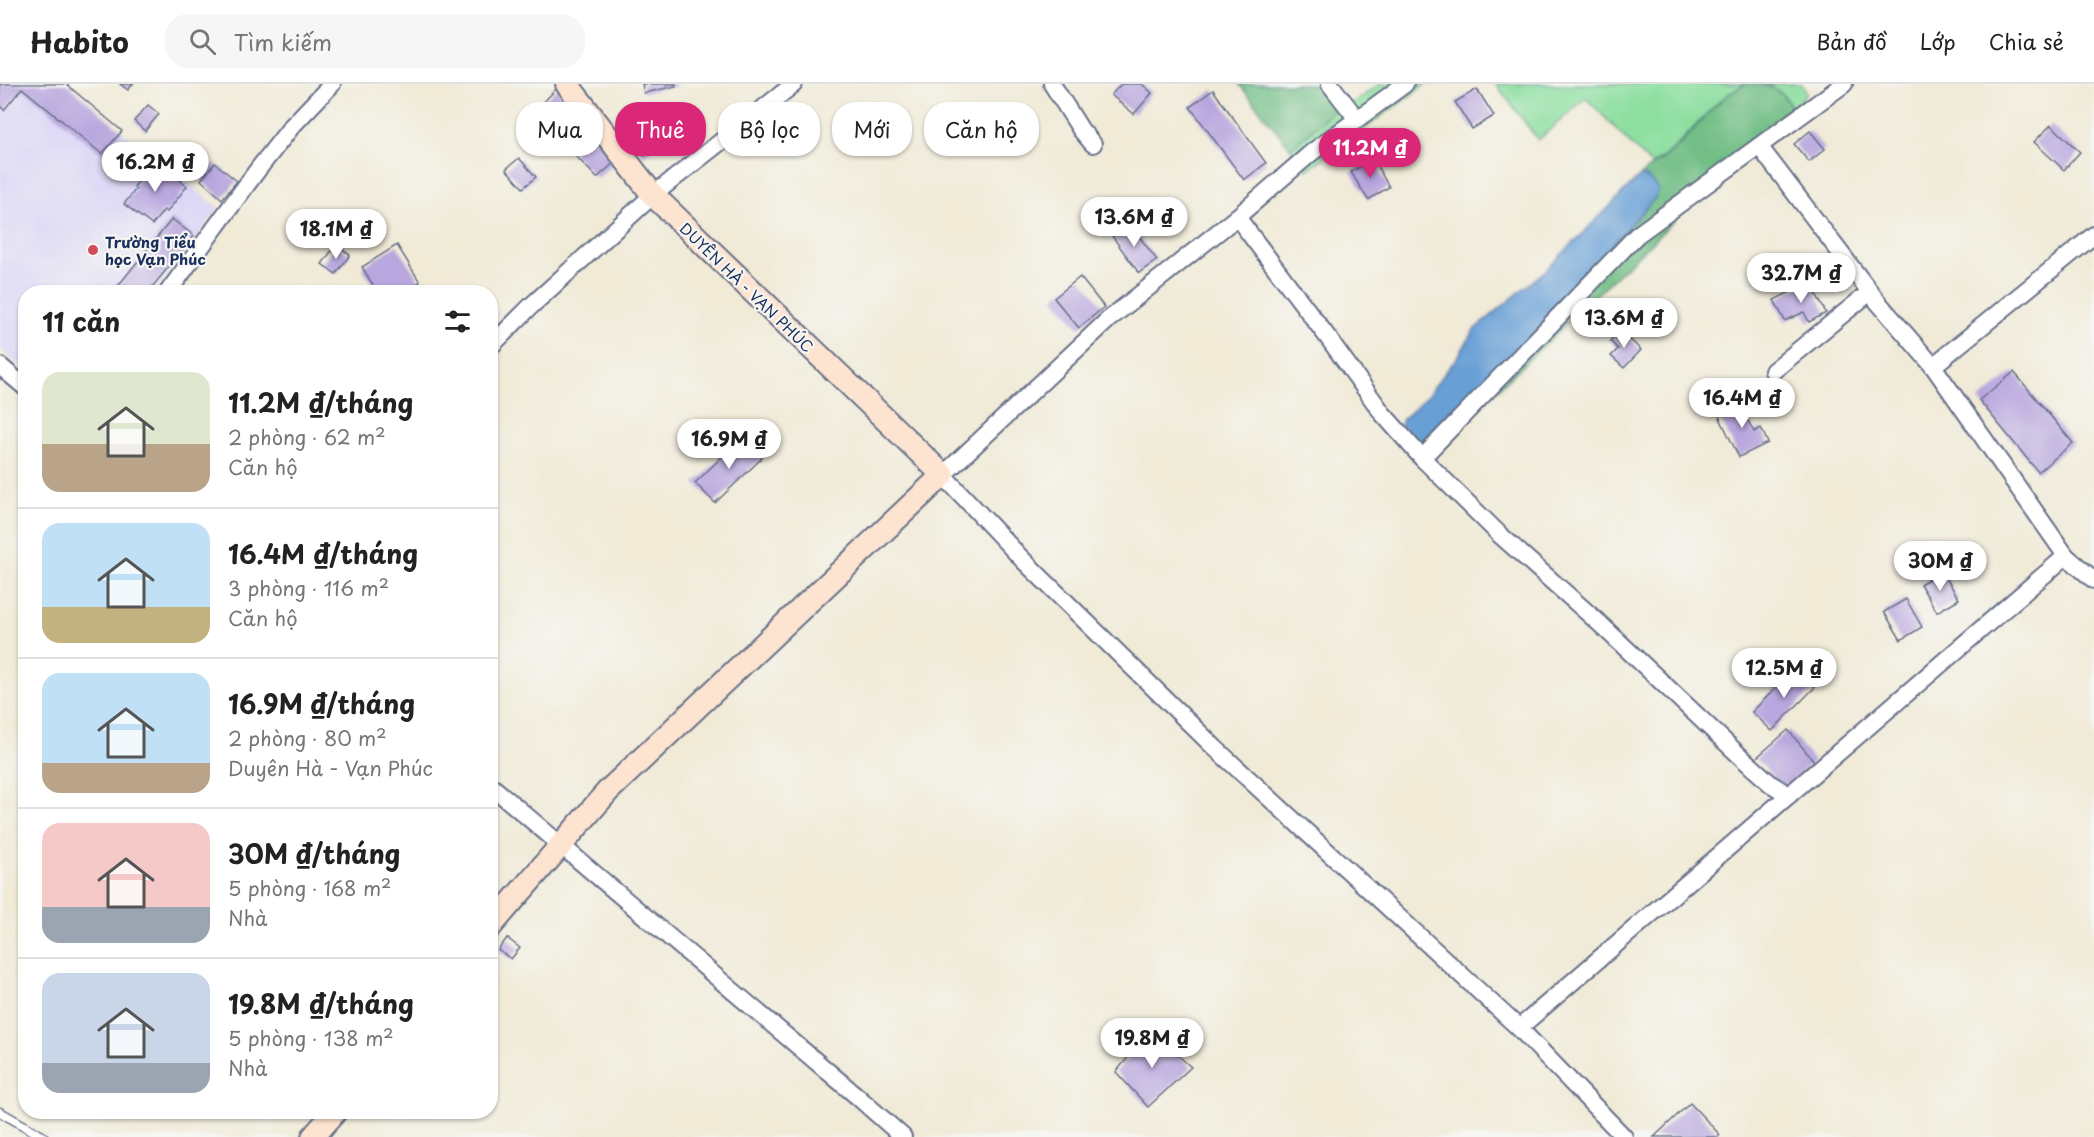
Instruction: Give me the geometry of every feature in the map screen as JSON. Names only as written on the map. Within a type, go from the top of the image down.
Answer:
[{"type":"street","points":[[173,285],[292,126],[332,84]]},
{"type":"street","name":"DUYÊN HÀ - VẠN PHÚC","points":[[567,84],[652,195],[943,475]]},
{"type":"street","points":[[498,339],[652,195],[794,84]]},
{"type":"street","points":[[1052,84],[1093,144]]},
{"type":"street","points":[[1330,84],[1357,119]]},
{"type":"street","points":[[498,918],[608,791],[1109,319],[1237,217],[1311,153],[1405,84]]},
{"type":"street","points":[[1422,458],[1637,235],[1759,146],[1827,89],[1844,84]]},
{"type":"street","points":[[1759,146],[1870,292],[1933,366],[2066,556],[2094,580]]},
{"type":"street","points":[[1237,217],[1383,414],[1422,458],[1500,535],[1598,622],[1740,756],[1771,784],[1789,795]]},
{"type":"street","points":[[1933,366],[2094,235]]},
{"type":"street","points":[[1773,371],[1870,292]]},
{"type":"street","points":[[0,366],[18,381]]},
{"type":"street","points":[[943,475],[1022,559],[1215,748],[1519,1028],[1624,1137]]},
{"type":"street","points":[[1519,1028],[2066,556]]},
{"type":"street","points":[[498,793],[903,1137]]},
{"type":"street","points":[[313,1137],[329,1119]]},
{"type":"lane","points":[[0,1112],[44,1137]]},
{"type":"shaded area","name":"Trường Tiểu học Vạn Phúc","points":[[0,84],[68,84],[122,131],[219,208],[159,285],[18,285],[18,365],[0,349]]},
{"type":"green space","points":[[1239,84],[1323,84],[1339,105],[1291,149]]},
{"type":"green space","points":[[1380,84],[1426,84],[1307,170],[1291,149],[1339,105],[1354,102]]},
{"type":"green space","points":[[1496,84],[1747,84],[1721,100],[1676,146],[1651,165],[1586,98],[1538,140]]},
{"type":"green space","points":[[1747,84],[1774,89],[1792,108],[1425,459],[1419,444],[1581,289],[1614,242],[1655,198],[1648,178],[1641,175],[1671,153],[1725,97]]},
{"type":"green space","points":[[1764,84],[1801,84],[1807,93],[1792,108],[1781,93]]},
{"type":"water","points":[[1641,175],[1648,178],[1659,190],[1655,198],[1614,242],[1581,289],[1419,444],[1401,425],[1402,420],[1426,397],[1459,355],[1474,330],[1547,269]]},
{"type":"building","points":[[0,84],[66,84],[122,131],[102,154],[22,88],[4,110],[0,106]]},
{"type":"building","points":[[120,84],[133,84],[128,90]]},
{"type":"building","points":[[642,84],[676,84],[676,86],[644,93]]},
{"type":"building","points":[[1121,84],[1142,84],[1152,93],[1134,114],[1111,95]]},
{"type":"building","points":[[556,89],[570,102],[544,102]]},
{"type":"building","points":[[1477,89],[1494,116],[1472,129],[1455,102]]},
{"type":"building","points":[[1213,90],[1266,163],[1244,180],[1190,107]]},
{"type":"building","points":[[148,105],[159,114],[145,131],[134,121]]},
{"type":"building","points":[[2051,125],[2080,152],[2064,170],[2034,142]]},
{"type":"building","points":[[1810,131],[1825,149],[1809,162],[1794,144]]},
{"type":"building","points":[[603,145],[617,160],[597,178],[576,156],[603,156]]},
{"type":"building","points":[[519,158],[536,177],[523,188],[506,169]]},
{"type":"building","points":[[1373,159],[1389,187],[1368,200],[1351,172]]},
{"type":"building","points":[[155,160],[187,186],[167,212],[164,210],[152,225],[124,204]]},
{"type":"building","points":[[215,163],[237,181],[222,199],[201,180]]},
{"type":"building","points":[[172,219],[194,236],[154,285],[119,285]]},
{"type":"building","points":[[1129,223],[1157,260],[1139,273],[1112,236]]},
{"type":"building","points":[[336,245],[350,255],[336,274],[322,264]]},
{"type":"building","points":[[397,245],[420,282],[415,285],[373,285],[362,267]]},
{"type":"building","points":[[1080,277],[1104,307],[1079,328],[1054,298]]},
{"type":"building","points":[[1810,282],[1826,313],[1809,322],[1804,312],[1785,321],[1774,300]]},
{"type":"building","points":[[1620,330],[1641,350],[1624,368],[1611,356],[1618,349],[1610,341]]},
{"type":"building","points":[[2014,372],[2073,443],[2038,472],[1979,400]]},
{"type":"building","points":[[1746,400],[1752,412],[1745,415],[1754,432],[1761,428],[1768,443],[1739,457],[1718,414]]},
{"type":"building","points":[[742,437],[762,458],[715,503],[695,483]]},
{"type":"building","points":[[1942,571],[1959,599],[1937,612],[1920,584]]},
{"type":"building","points":[[1906,599],[1922,627],[1901,640],[1884,612]]},
{"type":"building","points":[[1795,668],[1815,687],[1772,731],[1752,712]]},
{"type":"building","points":[[1788,730],[1814,761],[1783,788],[1756,758]]},
{"type":"building","points":[[507,938],[520,948],[511,959],[498,950]]},
{"type":"building","points":[[1150,1031],[1191,1067],[1148,1107],[1116,1072]]},
{"type":"building","points":[[1690,1103],[1720,1135],[1718,1137],[1654,1137]]},
{"type":"place","name":"Trường Tiểu học Vạn Phúc","points":[[93,250]]}]
